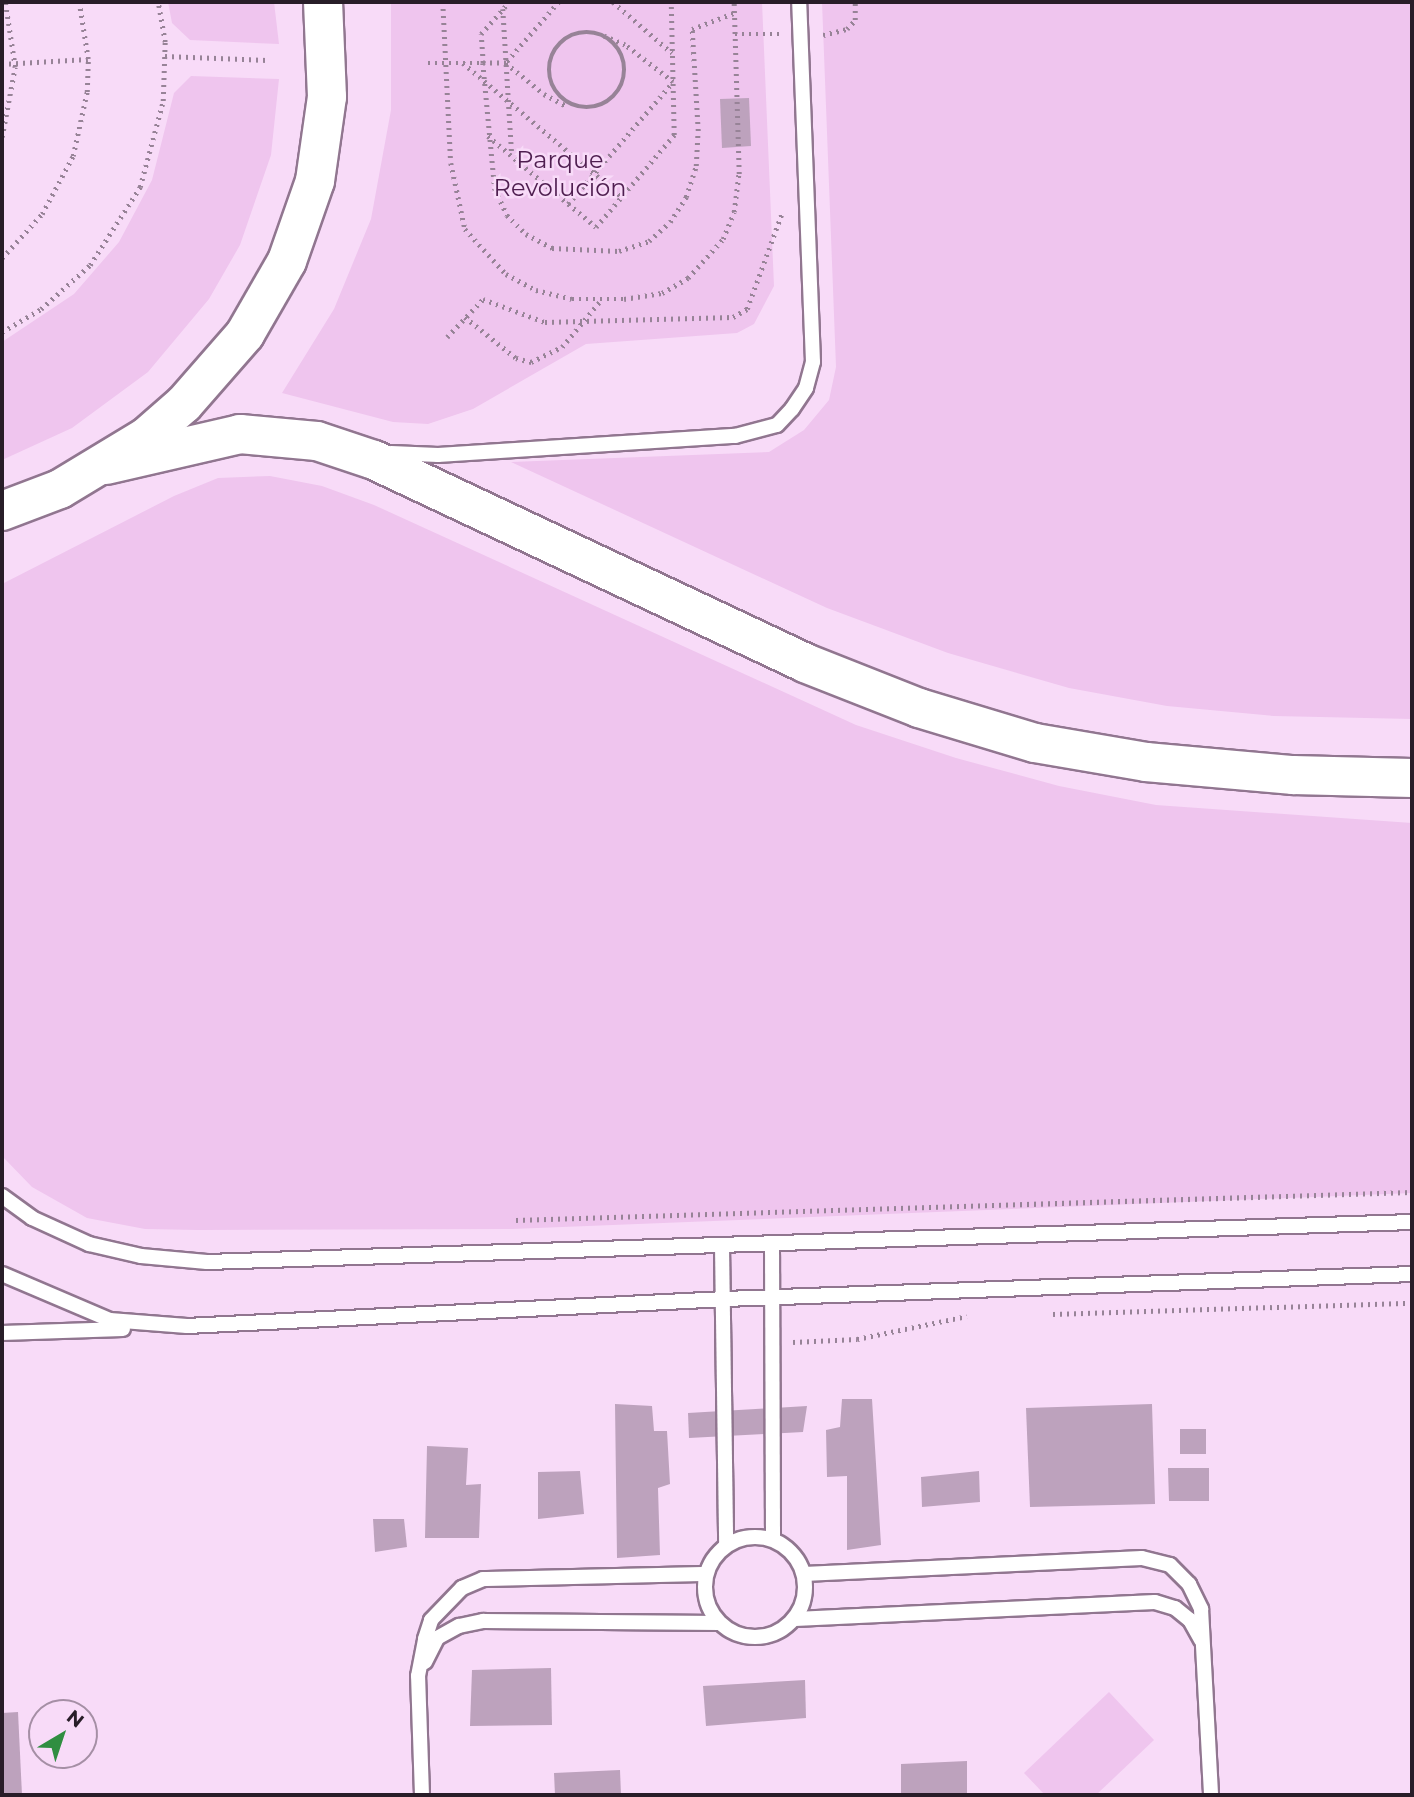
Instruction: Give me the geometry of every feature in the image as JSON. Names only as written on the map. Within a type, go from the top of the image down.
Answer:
[{"type":"main road","points":[[2,511],[60,489],[104,466],[146,437],[219,368],[245,334],[286,261],[306,211],[323,139],[328,55],[323,2]]},
{"type":"main road","points":[[104,466],[240,435],[317,441],[374,460],[805,663],[919,708],[1035,743],[1146,762],[1293,775],[1412,778]]},
{"type":"lane","points":[[317,441],[438,455],[735,436],[777,425],[806,388],[813,362],[799,2]]},
{"type":"lane","points":[[2,523],[60,489]]},
{"type":"lane","points":[[2,1196],[32,1218],[89,1244],[141,1256],[207,1262],[1412,1222]]},
{"type":"lane","points":[[772,1245],[773,1539]]},
{"type":"lane","points":[[722,1247],[725,1299],[726,1545]]},
{"type":"lane","points":[[2,1274],[110,1320],[187,1326]]},
{"type":"lane","points":[[2,1333],[725,1299],[1412,1275]]},
{"type":"lane","points":[[418,1676],[437,1638],[459,1626],[483,1621],[719,1623],[751,1637],[768,1636],[795,1619],[803,1605],[804,1574],[798,1559],[773,1539],[741,1537],[726,1545],[706,1574],[707,1599],[719,1623]]},
{"type":"lane","points":[[804,1574],[1142,1558],[1170,1564],[1189,1584],[1200,1609],[1205,1647],[1211,1795]]},
{"type":"lane","points":[[422,1795],[418,1676],[431,1620],[462,1588],[483,1579],[706,1574]]},
{"type":"lane","points":[[795,1619],[1155,1602],[1175,1608],[1190,1620],[1205,1647]]},
{"type":"path","points":[[2,137],[12,101],[15,63],[5,2]]},
{"type":"path","points":[[2,258],[42,214],[68,166],[82,125],[88,59],[79,2]]},
{"type":"path","points":[[2,332],[66,289],[90,265],[126,214],[159,131],[165,56],[158,2]]},
{"type":"path","points":[[443,2],[451,163],[465,229],[506,274],[536,290],[572,299],[662,293],[688,278],[723,239],[734,212],[739,174],[734,2]]},
{"type":"path","points":[[509,2],[481,34],[488,136],[495,189],[508,215],[526,234],[552,248],[587,252],[619,251],[649,241],[670,222],[686,197],[696,166],[692,29],[734,13]]},
{"type":"path","points":[[506,64],[559,2]]},
{"type":"path","points":[[613,2],[673,53]]},
{"type":"path","points":[[488,136],[596,227],[674,135],[671,2]]},
{"type":"path","points":[[503,9],[512,156]]},
{"type":"path","points":[[586,109],[562,100],[555,91],[549,68],[558,45],[567,37],[590,32],[602,35],[625,45],[673,82]]},
{"type":"path","points":[[428,63],[506,64],[556,101],[586,109],[612,101],[625,79],[622,52],[602,35]]},
{"type":"path","points":[[165,56],[267,60]]},
{"type":"path","points":[[2,64],[88,59]]},
{"type":"path","points":[[463,63],[622,197]]},
{"type":"path","points":[[568,204],[673,82]]},
{"type":"path","points":[[447,337],[483,299],[545,322],[581,324],[733,317],[747,309],[782,202]]},
{"type":"path","points":[[465,317],[524,362],[562,347],[601,299]]},
{"type":"path","points":[[516,1220],[1412,1192]]},
{"type":"path","points":[[1049,1314],[1412,1303]]},
{"type":"path","points":[[773,1343],[857,1339],[981,1316]]},
{"type":"green space","points":[[168,2],[274,2],[279,44],[190,40],[172,23]]},
{"type":"green space","name":"Parque Revolución","points":[[391,2],[762,2],[774,286],[754,324],[737,333],[586,344],[473,409],[428,424],[393,422],[282,393],[334,309],[371,219],[391,110]]},
{"type":"green space","points":[[822,2],[1412,2],[1412,719],[1274,716],[1167,706],[1069,688],[948,653],[827,608],[511,462],[769,452],[804,430],[829,400],[836,367]]},
{"type":"green space","points":[[191,76],[279,79],[271,155],[240,245],[209,299],[148,372],[72,428],[2,460],[2,342],[74,294],[119,242],[152,180],[174,93]]},
{"type":"green space","points":[[270,476],[322,486],[374,505],[856,725],[956,758],[1059,786],[1156,805],[1412,823],[1412,1193],[512,1229],[198,1230],[145,1229],[87,1218],[32,1187],[2,1156],[2,584],[174,496],[218,478]]},
{"type":"green space","points":[[1109,1692],[1154,1740],[1096,1795],[1045,1795],[1024,1773]]},
{"type":"building","points":[[749,98],[751,146],[722,148],[720,99]]},
{"type":"building","points":[[842,1399],[872,1399],[881,1545],[847,1550],[847,1476],[827,1477],[826,1430],[840,1427]]},
{"type":"building","points":[[615,1404],[652,1406],[654,1431],[667,1431],[670,1484],[658,1488],[660,1555],[617,1558]]},
{"type":"building","points":[[1152,1404],[1155,1504],[1030,1507],[1026,1408]]},
{"type":"building","points":[[807,1406],[803,1432],[689,1438],[688,1413]]},
{"type":"building","points":[[1180,1429],[1206,1429],[1206,1454],[1180,1454]]},
{"type":"building","points":[[427,1446],[468,1448],[466,1485],[481,1484],[479,1538],[425,1538]]},
{"type":"building","points":[[1168,1468],[1209,1468],[1209,1501],[1169,1501]]},
{"type":"building","points":[[580,1471],[584,1514],[538,1519],[538,1472]]},
{"type":"building","points":[[979,1471],[980,1502],[922,1507],[921,1477]]},
{"type":"building","points":[[373,1519],[404,1519],[407,1547],[375,1552]]},
{"type":"building","points":[[551,1668],[552,1725],[470,1726],[472,1670]]},
{"type":"building","points":[[805,1680],[806,1718],[706,1726],[703,1686]]},
{"type":"building","points":[[18,1712],[22,1795],[2,1795],[2,1713]]},
{"type":"building","points":[[967,1761],[967,1795],[901,1795],[901,1764]]},
{"type":"building","points":[[620,1770],[621,1795],[555,1795],[554,1773]]}]
